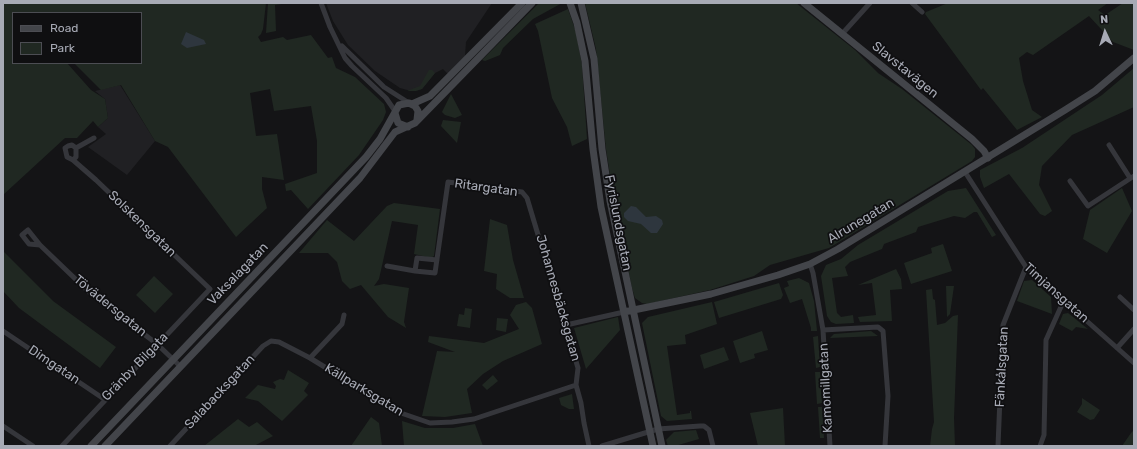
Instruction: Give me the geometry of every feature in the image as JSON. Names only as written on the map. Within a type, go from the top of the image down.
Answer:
[{"type":"main road","points":[[522,3],[430,96],[399,105],[395,112],[398,123],[408,127],[417,120],[532,3]]},
{"type":"main road","name":"Fyrislundsgatan","points":[[570,3],[577,23],[585,61],[601,207],[653,446]]},
{"type":"main road","name":"Fyrislundsgatan","points":[[581,3],[594,59],[602,149],[610,200],[662,446]]},
{"type":"main road","name":"Slavstavägen","points":[[804,3],[972,139],[988,158]]},
{"type":"main road","name":"Alrunegatan","points":[[624,312],[711,294],[778,275],[810,264],[838,249],[965,172],[1095,91],[1134,58]]},
{"type":"main road","points":[[410,103],[418,111],[417,120]]},
{"type":"main road","name":"Vaksalagatan","points":[[91,446],[366,157],[380,139],[395,112]]},
{"type":"main road","name":"Vaksalagatan","points":[[105,446],[360,178],[395,132],[408,127]]},
{"type":"street","points":[[321,3],[330,27],[346,58],[352,66],[386,98],[395,112]]},
{"type":"street","points":[[842,34],[870,3]]},
{"type":"street","points":[[912,3],[922,12]]},
{"type":"street","points":[[338,41],[369,74],[390,91],[410,103]]},
{"type":"street","name":"Solskensgatan","points":[[94,138],[76,148],[72,145],[65,148],[67,157],[73,160],[210,289]]},
{"type":"street","points":[[1070,181],[1088,206],[1132,177],[1108,145]]},
{"type":"street","points":[[73,160],[76,157],[76,148]]},
{"type":"street","name":"Timjansgatan","points":[[965,172],[1026,268],[1134,363]]},
{"type":"street","name":"Ritargatan","points":[[386,266],[435,273],[448,182],[522,192],[527,198]]},
{"type":"street","name":"Johannesbäcksgatan","points":[[527,198],[578,368],[576,386],[581,403],[589,446]]},
{"type":"street","name":"Tövädersgatan","points":[[40,245],[90,293],[157,344],[180,367]]},
{"type":"street","points":[[415,271],[417,258],[437,260]]},
{"type":"street","name":"Kamomillgatan","points":[[810,264],[813,273],[823,330],[830,446]]},
{"type":"street","name":"Fänkålsgatan","points":[[998,446],[1003,325],[1026,268]]},
{"type":"street","name":"Gränby Bilgata","points":[[62,446],[104,399],[210,289]]},
{"type":"street","points":[[1120,297],[1134,310]]},
{"type":"street","points":[[1040,446],[1044,435],[1046,340],[1053,321],[1064,300]]},
{"type":"street","name":"Alrunegatan","points":[[566,325],[624,312]]},
{"type":"street","points":[[310,358],[342,324],[344,315]]},
{"type":"street","name":"Kamomillgatan","points":[[823,330],[878,327],[883,332],[888,396],[885,446]]},
{"type":"street","points":[[1117,348],[1134,329]]},
{"type":"street","name":"Dimgatan","points":[[3,331],[104,399]]},
{"type":"street","name":"Källparksgatan","points":[[271,341],[279,342],[310,358],[398,412],[430,423],[474,419],[576,386]]},
{"type":"street","name":"Salabacksgatan","points":[[170,446],[260,349],[271,341]]},
{"type":"street","points":[[3,426],[32,446]]},
{"type":"street","points":[[602,446],[658,429],[704,426],[709,430],[713,446]]},
{"type":"shaded area","points":[[326,3],[492,3],[466,42],[465,56],[448,74],[443,69],[435,73],[422,89],[411,91],[400,88],[375,71],[348,45],[333,21]]},
{"type":"shaded area","points":[[186,32],[204,40],[206,44],[187,48],[181,44]]},
{"type":"shaded area","points":[[120,85],[155,141],[127,175],[88,147],[106,134],[98,127],[108,118],[105,99],[95,91]]},
{"type":"shaded area","points":[[631,206],[636,207],[646,217],[656,216],[662,220],[663,224],[657,233],[651,233],[641,224],[628,221],[624,217],[624,213]]},
{"type":"green space","points":[[3,3],[266,3],[263,29],[258,37],[261,42],[283,37],[287,40],[311,35],[328,58],[332,57],[336,68],[355,77],[384,104],[386,112],[383,120],[359,155],[308,209],[291,190],[286,191],[285,184],[317,173],[317,141],[311,106],[274,111],[270,89],[250,93],[256,136],[277,134],[284,180],[262,177],[262,189],[267,208],[236,237],[168,147],[155,141],[121,85],[101,90],[75,64],[142,64],[142,12],[12,12],[12,64],[68,64],[91,90],[105,99],[108,118],[98,127],[93,121],[77,138],[65,138],[3,195]]},
{"type":"green space","points":[[268,3],[289,3],[275,5],[276,31],[266,33]]},
{"type":"green space","points":[[539,3],[562,3],[533,19],[503,48],[500,55],[485,61],[482,60]]},
{"type":"green space","points":[[585,3],[796,3],[855,50],[878,73],[902,89],[972,145],[975,149],[975,157],[972,161],[829,248],[770,265],[754,276],[710,290],[647,304],[642,303],[635,298],[632,288],[614,201],[606,149],[596,49]]},
{"type":"green space","points":[[948,3],[1108,3],[1098,10],[1105,15],[1123,3],[1134,3],[1134,50],[1113,42],[1089,16],[1033,55],[1027,52],[1019,58],[1023,81],[1032,110],[1042,117],[1017,130],[983,88],[981,90],[925,14],[926,12]]},
{"type":"green space","points":[[568,9],[576,32],[582,65],[587,139],[572,146],[567,127],[552,98],[538,31],[535,24]]},
{"type":"green space","points":[[1134,68],[1134,107],[1072,135],[1042,166],[1039,185],[1052,211],[1045,216],[1040,214],[1009,174],[984,188],[980,177],[980,170],[1022,148],[1102,95]]},
{"type":"green space","points":[[429,70],[432,70],[435,73],[422,89],[407,91],[420,86]]},
{"type":"green space","points":[[451,94],[462,115],[455,118],[445,115],[442,112]]},
{"type":"green space","points":[[443,120],[461,122],[457,143],[441,126]]},
{"type":"green space","points":[[966,188],[996,235],[992,237],[977,212],[974,212],[965,218],[954,216],[918,227],[916,232],[884,244],[882,249],[850,262],[845,267],[848,276],[832,278],[837,313],[841,317],[853,315],[854,323],[836,324],[831,322],[827,316],[821,276],[826,265],[841,259],[858,245],[948,191]]},
{"type":"green space","points":[[1122,188],[1132,211],[1107,253],[1083,239],[1090,210]]},
{"type":"green space","points":[[394,203],[440,209],[434,256],[431,258],[414,254],[418,225],[392,221],[379,279],[374,286],[384,284],[409,288],[404,322],[406,328],[388,317],[361,285],[350,289],[342,281],[337,262],[328,253],[299,253],[327,220],[354,241],[387,206]]},
{"type":"green space","points":[[490,219],[507,225],[513,260],[524,298],[510,298],[496,289],[497,274],[484,271]]},
{"type":"green space","points":[[943,244],[952,271],[911,284],[904,263],[932,253],[931,248]]},
{"type":"green space","points":[[3,251],[53,301],[116,347],[100,368],[19,308],[3,291]]},
{"type":"green space","points":[[896,269],[901,279],[902,289],[890,290],[892,321],[860,322],[858,317],[876,315],[872,283],[858,285]]},
{"type":"green space","points":[[154,276],[173,294],[155,313],[136,295]]},
{"type":"green space","points":[[799,278],[809,283],[814,301],[817,331],[811,331],[802,299],[790,303],[784,288],[789,286],[787,281]]},
{"type":"green space","points":[[1032,280],[1051,297],[1052,314],[1017,301],[1024,281]]},
{"type":"green space","points":[[779,283],[783,295],[781,299],[719,318],[714,302]]},
{"type":"green space","points":[[946,286],[954,286],[950,314],[947,317]]},
{"type":"green space","points":[[932,289],[933,299],[935,300],[937,325],[945,323],[953,316],[958,315],[954,418],[955,446],[930,446],[934,422],[926,290]]},
{"type":"green space","points":[[526,302],[532,308],[542,344],[503,361],[483,374],[467,389],[472,413],[445,417],[422,416],[437,351],[455,352],[428,342],[429,336],[484,343],[519,329],[510,315],[516,305]]},
{"type":"green space","points":[[712,302],[717,324],[685,335],[686,344],[667,346],[677,415],[690,413],[691,411],[692,419],[667,421],[661,416],[642,323],[648,317]]},
{"type":"green space","points":[[465,308],[472,309],[470,328],[457,326],[459,314],[464,315]]},
{"type":"green space","points":[[1068,313],[1088,329],[1076,327],[1072,331],[1059,324],[1063,314]]},
{"type":"green space","points":[[618,317],[620,330],[586,369],[574,328]]},
{"type":"green space","points":[[497,318],[508,319],[506,332],[496,330]]},
{"type":"green space","points":[[762,331],[768,350],[754,354],[755,358],[740,363],[733,341]]},
{"type":"green space","points":[[871,331],[878,336],[830,338],[834,334]]},
{"type":"green space","points":[[818,336],[820,367],[816,368],[813,337]]},
{"type":"green space","points":[[724,347],[729,360],[704,369],[700,355]]},
{"type":"green space","points":[[288,370],[309,383],[304,391],[308,395],[282,421],[258,401],[245,398],[258,385],[275,389],[276,386],[273,382],[280,379],[284,380]]},
{"type":"green space","points":[[815,372],[820,372],[822,403],[817,404]]},
{"type":"green space","points":[[493,375],[498,381],[487,390],[482,385]]},
{"type":"green space","points":[[572,394],[574,409],[569,409],[561,405],[559,398]]},
{"type":"green space","points":[[1082,398],[1100,410],[1094,419],[1090,420],[1077,412],[1082,404]]},
{"type":"green space","points":[[818,407],[822,407],[824,438],[820,438]]},
{"type":"green space","points":[[783,408],[785,446],[758,446],[750,413]]},
{"type":"green space","points":[[371,417],[379,423],[382,446],[351,446]]},
{"type":"green space","points":[[238,419],[249,427],[257,422],[273,436],[254,446],[204,446]]},
{"type":"green space","points":[[402,421],[425,428],[453,428],[475,424],[483,446],[404,446]]},
{"type":"green space","points":[[696,430],[699,439],[675,446],[668,446],[666,440],[674,432]]},
{"type":"green space","points":[[1134,430],[1134,446],[1122,446],[1131,433]]}]
